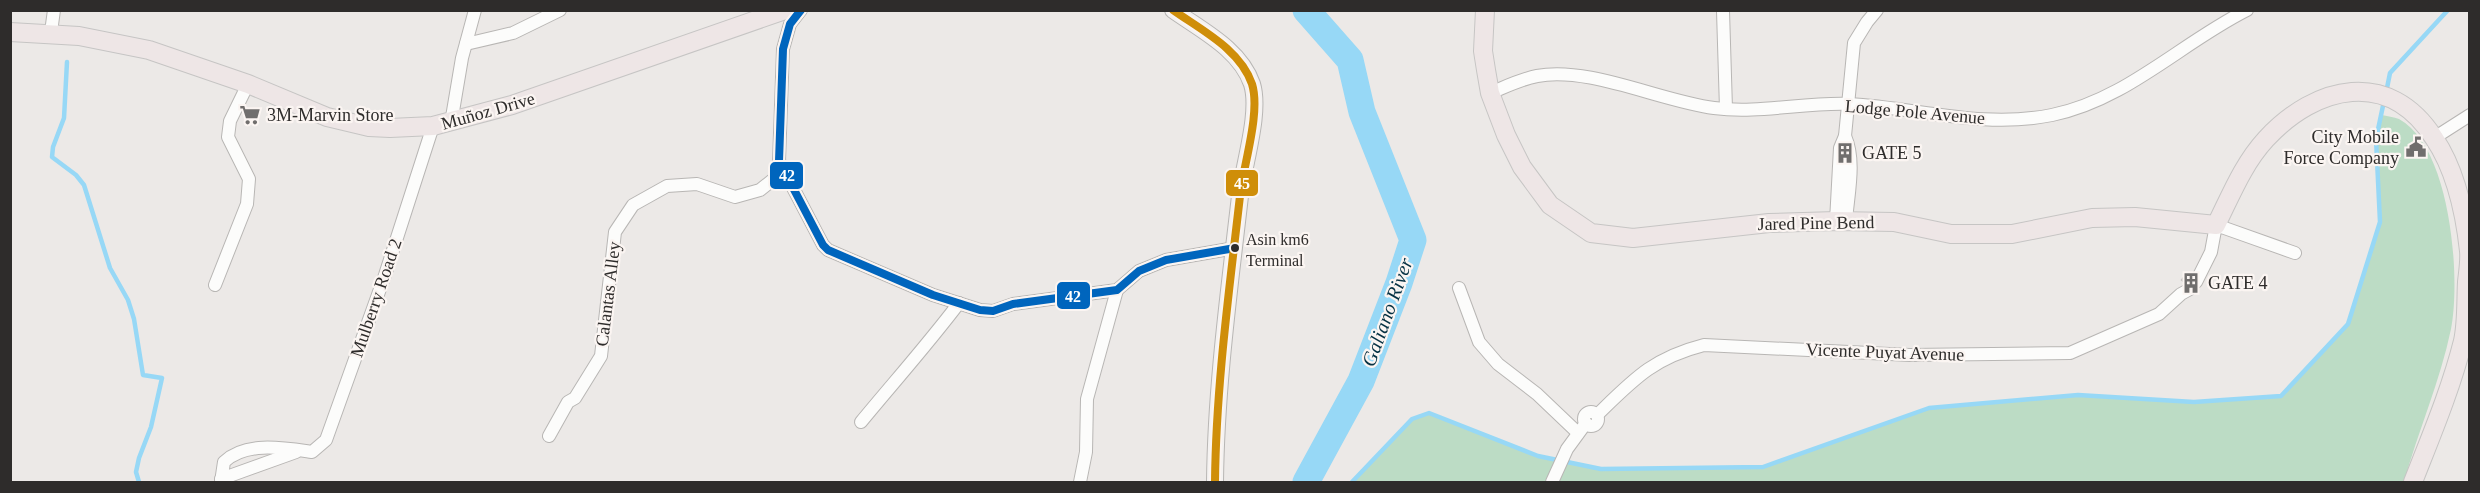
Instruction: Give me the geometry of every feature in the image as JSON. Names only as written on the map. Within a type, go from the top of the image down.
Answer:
[{"type":"main road","name":"Muñoz Drive","points":[[10,33],[51,32],[149,50],[248,84],[288,102],[345,122],[380,127],[433,126],[452,123],[567,88],[785,10]]},
{"type":"main road","points":[[1173,10],[1196,24],[1237,59],[1252,85],[1253,109],[1240,195],[1218,380],[1215,483]]},
{"type":"main road","name":"Jared Pine Bend","points":[[1485,10],[1483,51],[1490,93],[1506,135],[1534,186],[1550,205],[1591,233],[1633,238],[1769,223],[1841,221],[1894,222],[1951,234],[2012,234],[2092,218],[2135,217],[2216,225]]},
{"type":"main road","name":"Vicente Puyat Avenue","points":[[2216,225],[2241,174],[2267,139],[2306,107],[2334,94],[2351,90],[2366,92],[2399,103],[2434,138],[2450,169],[2469,252],[2463,340],[2413,483]]},
{"type":"street","points":[[51,32],[54,10]]},
{"type":"street","points":[[452,123],[466,44],[475,10]]},
{"type":"street","points":[[466,44],[513,33],[560,10]]},
{"type":"street","points":[[801,10],[790,24],[783,49],[779,110],[779,161],[822,245],[828,250],[904,284],[959,303],[993,311],[1012,304],[1117,290],[1139,271],[1166,260],[1235,248]]},
{"type":"street","points":[[1841,221],[1845,167],[1850,148],[1845,136],[1854,43],[1877,10]]},
{"type":"street","name":"Lodge Pole Avenue","points":[[1490,93],[1537,76],[1576,75],[1688,103],[1726,109],[1848,104],[1957,119],[2006,120],[2052,115],[2091,104],[2117,91],[2247,10]]},
{"type":"street","points":[[1723,11],[1726,109]]},
{"type":"street","points":[[215,285],[247,204],[249,179],[228,137],[230,121],[248,84]]},
{"type":"street","points":[[2434,138],[2469,115]]},
{"type":"street","name":"Mulberry Road 2","points":[[221,481],[224,462],[243,452],[272,447],[312,452],[326,440],[335,421],[433,126]]},
{"type":"street","name":"Calantas Alley","points":[[549,436],[568,402],[575,398],[601,356],[615,232],[633,205],[667,186],[679,184],[697,184],[727,195],[743,195],[760,190],[775,178],[779,161]]},
{"type":"street","name":"Jared Pine Bend","points":[[2216,225],[2295,254]]},
{"type":"street","name":"Vicente Puyat Avenue","points":[[1582,428],[1595,424],[1597,415],[1650,365],[1681,350],[1704,345],[1910,355],[2070,353],[2159,314],[2190,283],[2211,252],[2216,225]]},
{"type":"street","points":[[1459,288],[1479,342],[1498,364],[1582,428],[1568,449],[1552,482]]},
{"type":"street","points":[[1080,483],[1086,452],[1087,399],[1117,290]]},
{"type":"street","points":[[861,422],[905,367],[918,357],[959,303]]},
{"type":"street","name":"Mulberry Road 2","points":[[221,481],[300,450]]},
{"type":"green space","points":[[2381,115],[2399,119],[2417,134],[2430,156],[2441,184],[2453,248],[2454,306],[2451,329],[2441,368],[2404,482],[1352,482],[1412,419],[1429,413],[1538,456],[1601,468],[1763,467],[1929,408],[2078,395],[2194,402],[2281,396],[2349,324],[2380,222],[2376,139]]},
{"type":"waterway","name":"Galiano River","points":[[1306,10],[1350,60],[1362,112],[1413,240],[1361,381],[1306,482]]},
{"type":"waterway","points":[[2386,93],[2390,73],[2448,10]]},
{"type":"waterway","points":[[67,62],[64,118],[53,147],[52,157],[76,175],[84,185],[110,268],[128,300],[134,319],[143,375],[162,378],[151,427],[139,458],[136,472],[139,482]]},
{"type":"waterway","points":[[1352,482],[1412,419],[1429,413],[1538,456],[1601,469],[1763,467],[1929,408],[2078,395],[2194,402],[2281,396],[2348,324],[2380,222],[2376,139],[2384,101]]},
{"type":"tunnel","points":[[2185,284],[2191,277]]},
{"type":"transit line","name":"42","points":[[801,10],[790,24],[783,49],[779,161],[823,245],[828,250],[933,295],[980,310],[993,311],[1013,304],[1117,290],[1139,271],[1166,260],[1235,248]]},
{"type":"transit line","name":"45","points":[[1173,10],[1218,41],[1239,60],[1252,84],[1254,96],[1253,124],[1240,196],[1224,339],[1215,482]]},
{"type":"place","name":"3M-Marvin Store","points":[[250,115]]},
{"type":"place","name":"City Mobile Force Company","points":[[2416,147]]},
{"type":"place","name":"GATE 5","points":[[1845,153]]},
{"type":"place","name":"Asin km6 Terminal","points":[[1235,248]]},
{"type":"place","name":"GATE 4","points":[[2191,283]]}]
